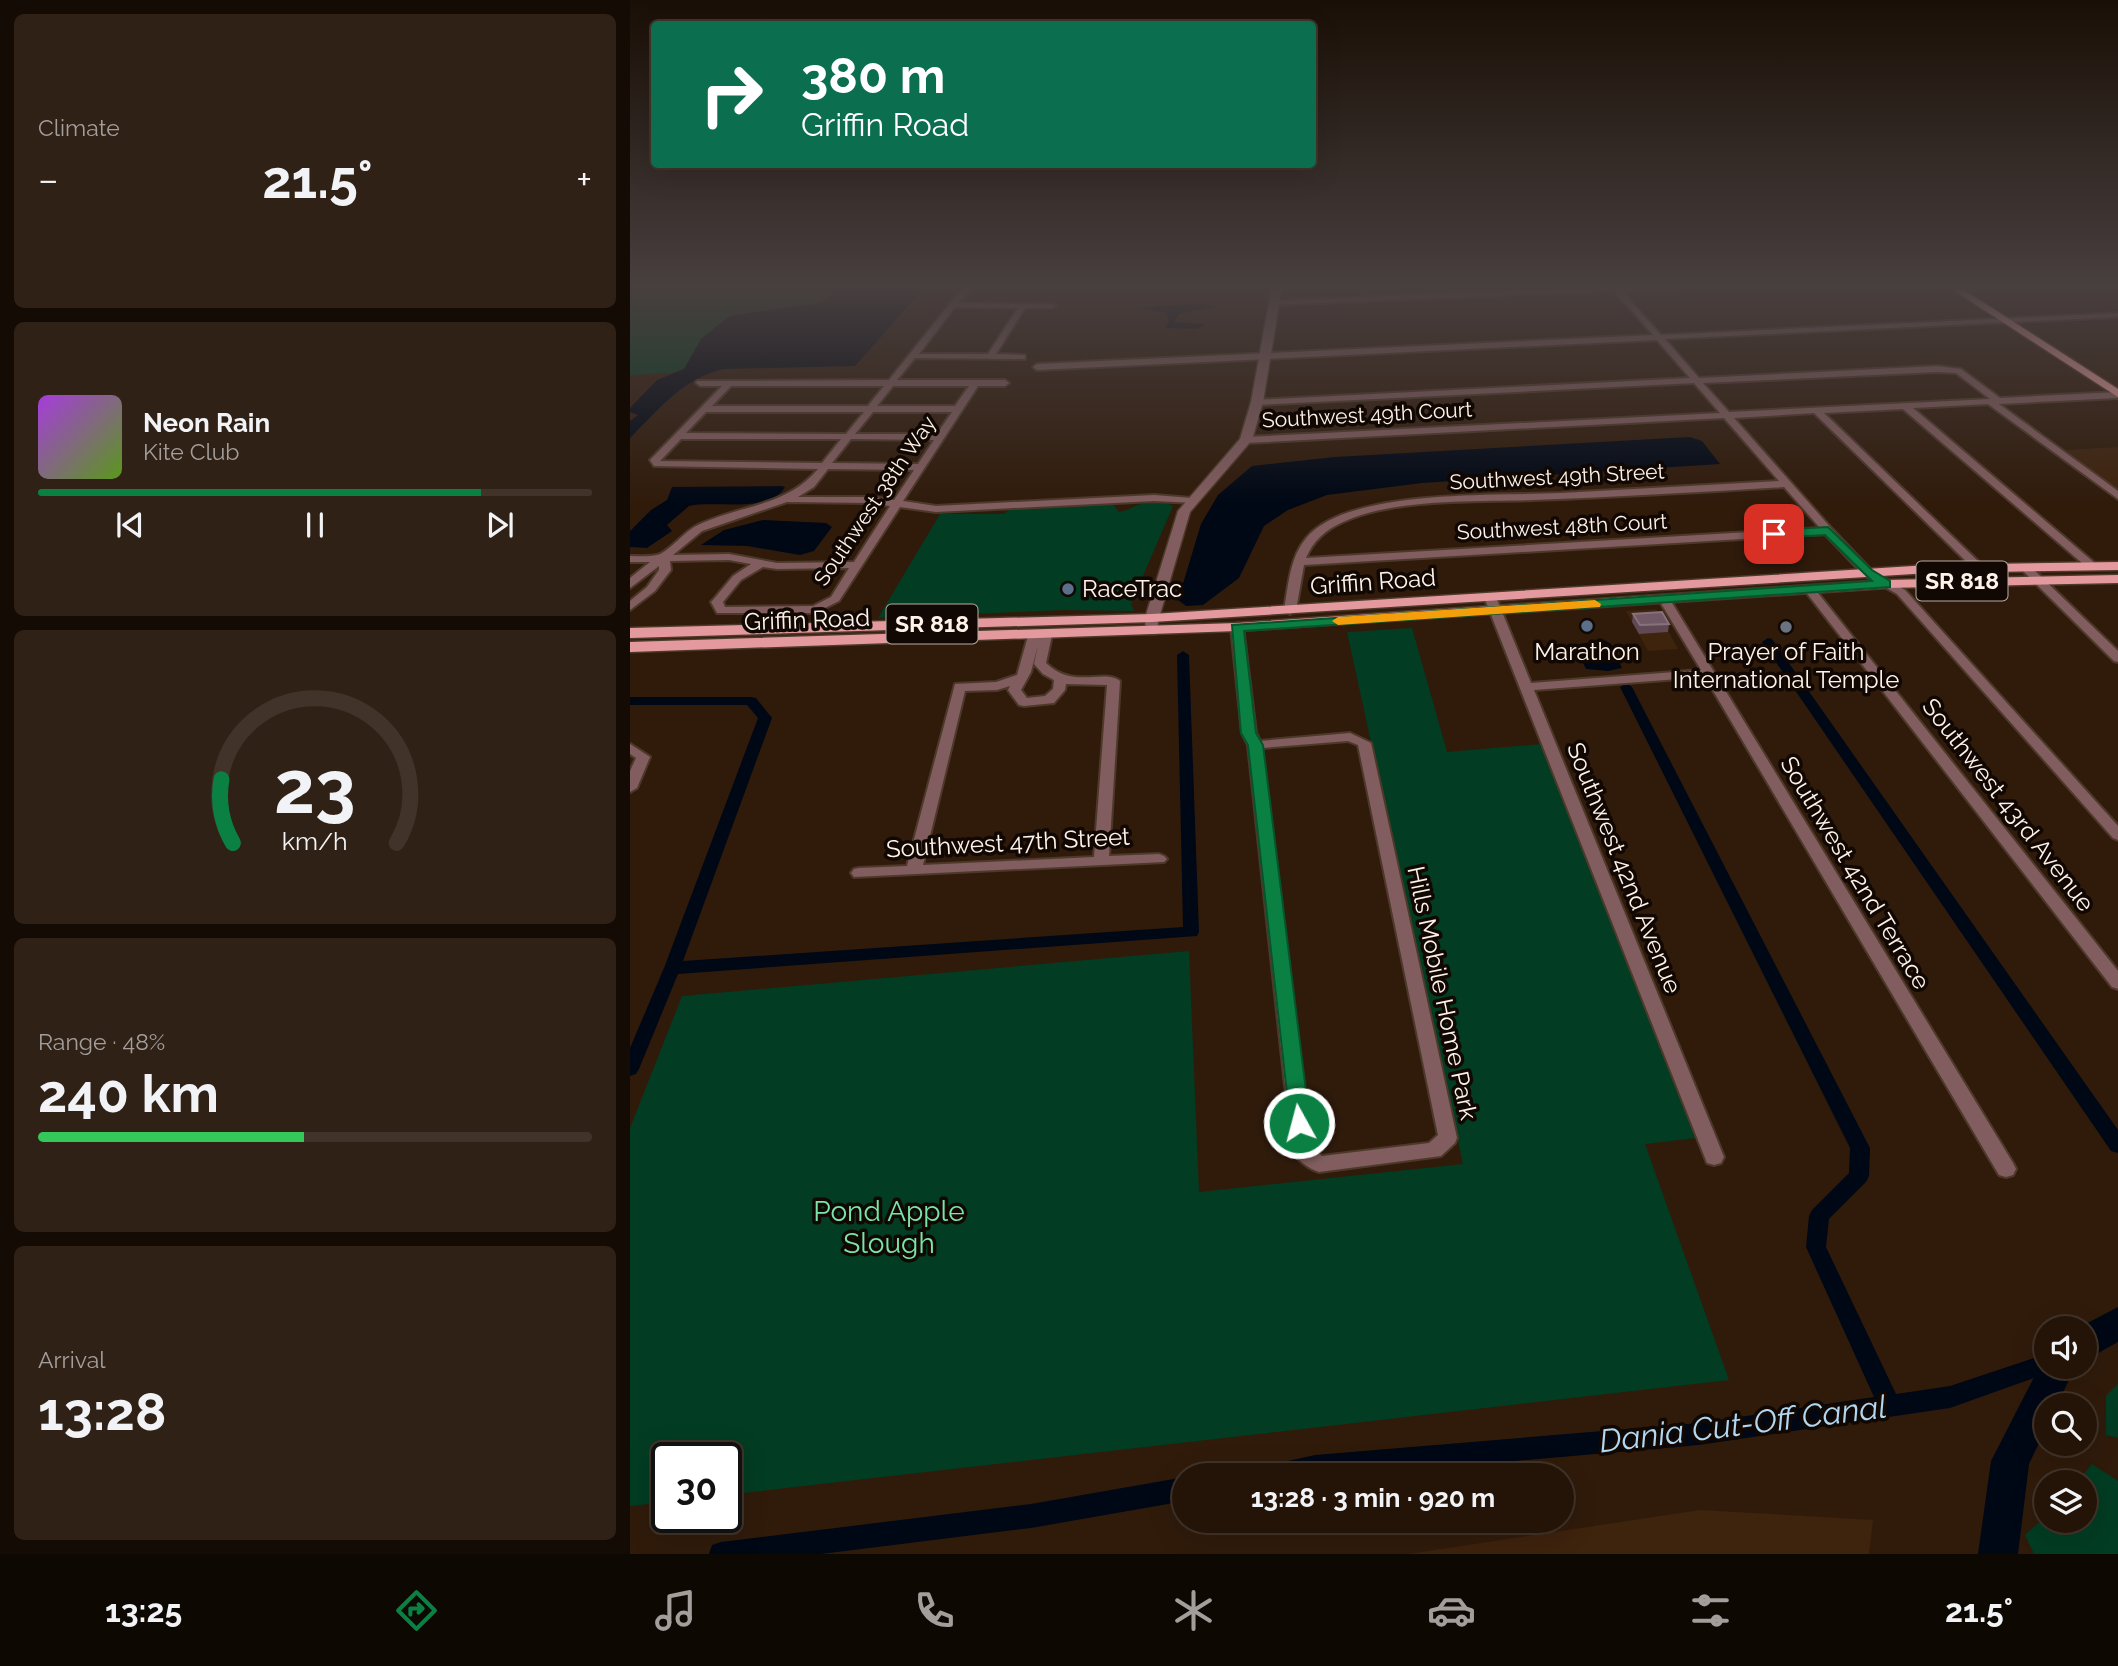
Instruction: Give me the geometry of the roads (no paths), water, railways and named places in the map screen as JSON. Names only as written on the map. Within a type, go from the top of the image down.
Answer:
[{"type":"main road","points":[[2063,359],[2118,393]]},
{"type":"main road","points":[[2084,359],[2118,380]]},
{"type":"main road","name":"Griffin Road","points":[[630,633],[1151,624],[1237,628],[1868,573],[1978,567],[2118,566]]},
{"type":"main road","name":"Griffin Road","points":[[630,647],[1040,636],[1290,610],[1665,600],[1886,584],[2118,579]]},
{"type":"street","points":[[630,585],[640,571],[664,557],[687,535],[704,526],[788,500],[810,485],[910,359]]},
{"type":"street","points":[[1037,367],[1229,359]]},
{"type":"street","points":[[1151,624],[1178,526],[1192,501],[1246,440],[1257,402],[1264,359]]},
{"type":"street","points":[[1678,359],[1828,531],[1868,573],[1900,592],[2118,835]]},
{"type":"street","points":[[1257,402],[1937,369],[1958,371],[2118,496]]},
{"type":"street","points":[[700,383],[1005,383]]},
{"type":"street","points":[[729,383],[655,460],[657,464],[922,467]]},
{"type":"street","name":"Southwest 38th Way","points":[[761,563],[728,586],[717,602],[721,611],[815,609],[828,605],[858,565],[975,383]]},
{"type":"street","name":"Southwest 49th Court","points":[[1246,440],[2118,393]]},
{"type":"street","points":[[1905,406],[2092,567]]},
{"type":"street","points":[[704,409],[960,409]]},
{"type":"street","points":[[1817,411],[1978,567]]},
{"type":"street","points":[[679,436],[941,437]]},
{"type":"street","name":"Southwest 49th Street","points":[[1298,562],[1306,544],[1331,523],[1395,506],[1786,484]]},
{"type":"street","points":[[788,500],[872,500],[924,508],[1154,498],[1192,501]]},
{"type":"street","name":"Southwest 48th Court","points":[[1298,562],[1828,531]]},
{"type":"street","points":[[630,607],[651,589],[665,570],[664,557]]},
{"type":"street","points":[[630,559],[742,558],[761,563],[858,565]]},
{"type":"street","points":[[1290,610],[1298,562]]},
{"type":"street","points":[[2025,567],[2118,658]]},
{"type":"street","name":"Southwest 43rd Avenue","points":[[1810,590],[2118,983]]},
{"type":"street","name":"Southwest 42nd Terrace","points":[[1665,600],[2006,1169]]},
{"type":"street","name":"Southwest 42nd Avenue","points":[[1493,604],[1714,1157]]},
{"type":"street","name":"Hills Mobile Home Park","points":[[1237,628],[1249,733],[1255,745],[1302,1150],[1318,1164],[1434,1150],[1448,1138],[1364,743],[1350,737],[1255,745]]},
{"type":"street","points":[[1040,636],[1040,664],[1058,688]]},
{"type":"street","points":[[1018,688],[1040,636]]},
{"type":"street","points":[[1527,687],[1708,673]]},
{"type":"street","points":[[915,870],[960,687],[998,685],[1018,688],[1029,703],[1049,701],[1058,688],[1078,682],[1114,681],[1101,861]]},
{"type":"street","points":[[630,788],[641,767],[636,751]]},
{"type":"street","name":"Southwest 47th Street","points":[[859,873],[1159,859]]},
{"type":"waterway","points":[[1768,642],[2118,1145]]},
{"type":"waterway","points":[[672,968],[1191,932],[1183,655]]},
{"type":"waterway","points":[[1626,687],[1860,1148],[1859,1176],[1819,1216],[1816,1247],[1890,1406]]},
{"type":"waterway","points":[[630,701],[751,701],[765,718],[672,968]]},
{"type":"waterway","points":[[630,1069],[672,968]]},
{"type":"waterway","points":[[2097,1336],[2118,1323]]},
{"type":"waterway","name":"Dania Cut-Off Canal","points":[[1890,1406],[1950,1397],[2034,1368]]},
{"type":"waterway","points":[[1998,1554],[2010,1461],[2051,1379]]},
{"type":"waterway","name":"Dania Cut-Off Canal","points":[[1362,1463],[1699,1434],[1890,1406]]},
{"type":"waterway","name":"Dania Cut-Off Canal","points":[[721,1554],[1031,1516],[1172,1491]]},
{"type":"place","name":"RaceTrac","points":[[1068,589]]},
{"type":"place","name":"Marathon","points":[[1587,626]]},
{"type":"place","name":"Prayer of Faith International Temple","points":[[1786,627]]},
{"type":"park label","name":"Pond Apple Slough","points":[[889,1227]]}]
